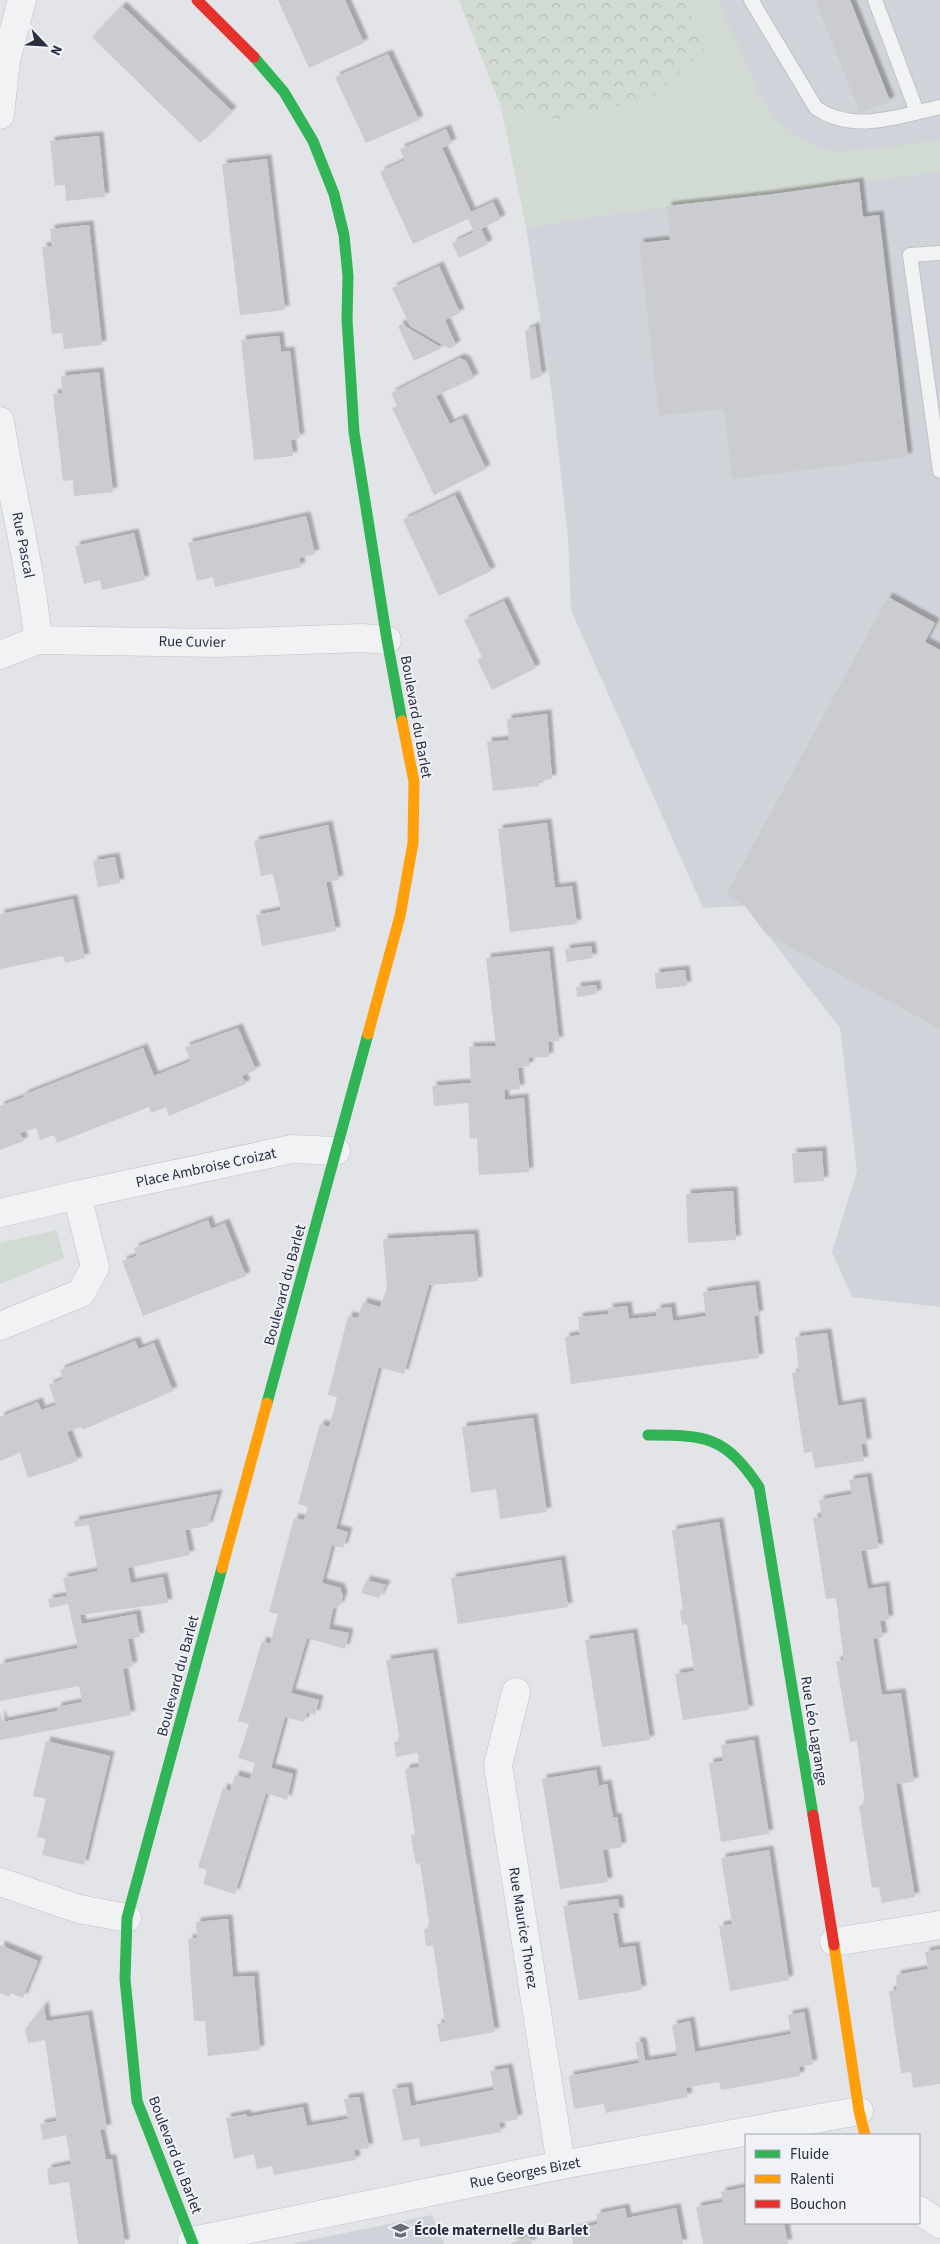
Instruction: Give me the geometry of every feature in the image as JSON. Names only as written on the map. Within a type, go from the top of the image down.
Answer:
[{"type":"street","points":[[0,115],[6,60],[22,0]]},
{"type":"street","name":"Boulevard du Barlet","points":[[193,2242],[137,2101],[124,1979],[128,1918],[400,916],[413,843],[414,782],[387,640],[354,432],[347,319],[348,276],[344,235],[334,194],[313,141],[284,92],[235,36],[197,0]]},
{"type":"street","name":"Rue Pascal","points":[[0,421],[8,472],[34,602],[38,640]]},
{"type":"street","name":"Rue Cuvier","points":[[0,655],[38,640],[217,643],[362,638],[387,640]]},
{"type":"street","name":"Place Ambroise Croizat","points":[[0,1213],[292,1149],[336,1151]]},
{"type":"street","points":[[0,1326],[80,1293],[95,1267],[77,1195]]},
{"type":"street","name":"Rue Léo Lagrange","points":[[648,1435],[695,1435],[723,1445],[744,1463],[759,1487],[862,2123]]},
{"type":"street","name":"Rue Maurice Thorez","points":[[516,1692],[498,1764],[560,2165]]},
{"type":"street","points":[[0,1882],[79,1909],[128,1918]]},
{"type":"street","points":[[834,1942],[940,1925]]},
{"type":"street","name":"Rue Georges Bizet","points":[[783,2134],[862,2123]]},
{"type":"street","name":"Rue Georges Bizet","points":[[193,2242],[560,2165],[745,2139]]},
{"type":"street","points":[[920,2211],[940,2224]]},
{"type":"lane","points":[[752,0],[816,108],[824,114],[837,120],[854,123],[940,107]]},
{"type":"lane","points":[[875,0],[917,112]]},
{"type":"lane","points":[[940,253],[910,255],[940,471]]},
{"type":"shaded area","points":[[684,0],[940,0],[940,1307],[852,1297],[832,1252],[857,1171],[840,1028],[745,906],[703,908],[571,610],[568,537],[552,394],[526,227],[667,206],[767,195]]},
{"type":"shaded area","name":"École maternelle du Barlet","points":[[432,2215],[444,2244],[291,2244]]},
{"type":"green space","points":[[459,0],[684,0],[705,49],[652,97],[559,120],[501,107]]},
{"type":"green space","points":[[684,0],[718,0],[762,100],[780,123],[799,138],[822,149],[840,152],[940,141],[940,172],[526,227],[501,107],[559,120],[704,49]]},
{"type":"green space","points":[[57,1230],[64,1258],[0,1284],[0,1243]]},
{"type":"building","points":[[278,0],[345,0],[364,43],[309,68]]},
{"type":"building","points":[[815,0],[850,0],[890,101],[860,113]]},
{"type":"building","points":[[122,6],[232,111],[200,143],[92,37]]},
{"type":"building","points":[[388,54],[419,120],[366,143],[335,77]]},
{"type":"building","points":[[446,129],[452,143],[442,148],[471,212],[493,202],[501,219],[481,229],[488,244],[459,258],[452,243],[474,232],[468,219],[413,244],[380,172],[405,160],[400,149]]},
{"type":"building","points":[[99,136],[105,197],[66,201],[65,185],[55,186],[50,141]]},
{"type":"building","points":[[267,159],[285,310],[240,315],[222,164]]},
{"type":"building","points":[[859,182],[863,217],[879,215],[908,457],[732,479],[724,409],[659,416],[639,243],[670,240],[667,206]]},
{"type":"building","points":[[89,225],[102,345],[64,349],[62,333],[52,334],[42,247],[52,246],[50,229]]},
{"type":"building","points":[[439,266],[460,313],[445,320],[456,345],[450,349],[410,326],[392,288]]},
{"type":"building","points":[[401,324],[442,348],[414,361],[398,326]]},
{"type":"building","points":[[535,326],[542,376],[531,380],[525,331]]},
{"type":"building","points":[[279,336],[281,352],[290,351],[300,438],[291,440],[293,456],[254,460],[241,340]]},
{"type":"building","points":[[460,358],[466,361],[474,378],[436,396],[450,424],[462,418],[486,469],[434,495],[392,408],[397,406],[391,393]]},
{"type":"building","points":[[99,372],[113,492],[74,496],[73,480],[63,481],[53,394],[62,393],[61,376]]},
{"type":"building","points":[[455,495],[491,571],[439,596],[403,520]]},
{"type":"building","points":[[306,516],[315,554],[299,558],[301,567],[215,587],[213,577],[197,581],[188,543]]},
{"type":"building","points":[[134,533],[145,580],[102,590],[100,580],[84,584],[75,546]]},
{"type":"building","points":[[888,597],[935,623],[925,642],[940,650],[940,1029],[766,934],[745,906],[726,895]]},
{"type":"building","points":[[504,601],[536,668],[492,690],[477,660],[482,657],[464,620]]},
{"type":"building","points":[[547,714],[552,779],[539,781],[539,786],[493,791],[487,742],[509,740],[507,719]]},
{"type":"building","points":[[547,823],[555,888],[572,886],[577,924],[510,932],[498,829]]},
{"type":"building","points":[[328,825],[339,880],[326,882],[336,931],[262,946],[256,915],[281,910],[273,874],[261,876],[254,841]]},
{"type":"building","points":[[115,857],[120,883],[98,887],[93,861]]},
{"type":"building","points":[[73,899],[85,958],[65,963],[63,956],[0,969],[0,914]]},
{"type":"building","points":[[591,946],[593,958],[567,962],[565,949]]},
{"type":"building","points":[[549,951],[559,1041],[548,1042],[549,1057],[529,1058],[529,1066],[518,1068],[520,1089],[504,1090],[505,1100],[524,1098],[529,1172],[479,1175],[477,1138],[470,1139],[468,1103],[434,1106],[432,1086],[471,1083],[469,1047],[496,1046],[486,958]]},
{"type":"building","points":[[685,970],[687,986],[656,989],[655,973]]},
{"type":"building","points":[[596,985],[597,994],[577,997],[576,987]]},
{"type":"building","points":[[238,1028],[256,1070],[242,1076],[246,1084],[169,1116],[166,1107],[151,1113],[149,1107],[57,1143],[54,1135],[40,1140],[36,1128],[20,1133],[24,1141],[0,1150],[0,1106],[24,1097],[23,1095],[143,1048],[154,1076],[191,1061],[185,1047]]},
{"type":"building","points":[[822,1151],[824,1181],[794,1183],[792,1153]]},
{"type":"building","points":[[733,1191],[736,1240],[688,1243],[686,1194]]},
{"type":"building","points":[[208,1220],[211,1229],[225,1223],[246,1276],[143,1316],[122,1261],[137,1256],[134,1248]]},
{"type":"building","points":[[474,1234],[478,1281],[429,1285],[404,1374],[379,1367],[336,1529],[348,1532],[343,1548],[332,1545],[322,1583],[340,1588],[343,1596],[340,1605],[333,1609],[329,1629],[349,1633],[345,1649],[307,1638],[291,1693],[319,1700],[315,1715],[307,1712],[304,1722],[285,1717],[271,1768],[293,1774],[287,1800],[266,1793],[235,1894],[203,1884],[207,1870],[198,1867],[223,1788],[230,1791],[235,1775],[250,1779],[255,1763],[238,1758],[249,1724],[238,1721],[262,1641],[270,1644],[278,1614],[269,1612],[294,1518],[304,1520],[308,1507],[298,1504],[320,1424],[329,1427],[333,1413],[337,1397],[328,1395],[348,1316],[358,1318],[363,1302],[380,1307],[387,1288],[383,1239]]},
{"type":"building","points":[[755,1285],[759,1315],[754,1316],[759,1358],[571,1384],[565,1337],[580,1335],[578,1317],[609,1314],[608,1308],[627,1306],[629,1319],[657,1316],[656,1309],[671,1307],[673,1321],[706,1316],[703,1292]]},
{"type":"building","points":[[827,1333],[838,1406],[861,1402],[867,1443],[861,1444],[864,1461],[815,1468],[812,1452],[804,1453],[792,1373],[799,1372],[795,1337]]},
{"type":"building","points":[[135,1341],[139,1349],[154,1343],[173,1391],[82,1430],[81,1427],[67,1432],[78,1461],[28,1478],[20,1453],[0,1461],[0,1417],[38,1402],[41,1410],[56,1405],[49,1385],[63,1379],[60,1370]]},
{"type":"building","points":[[533,1418],[547,1512],[500,1519],[496,1489],[471,1493],[462,1427]]},
{"type":"building","points":[[867,1477],[879,1548],[861,1551],[868,1589],[885,1586],[889,1620],[880,1621],[883,1637],[873,1639],[882,1695],[901,1693],[914,1782],[896,1784],[915,1897],[882,1903],[879,1887],[872,1888],[859,1806],[865,1804],[857,1741],[850,1742],[836,1661],[844,1660],[836,1598],[826,1599],[813,1518],[822,1517],[819,1500],[852,1494],[849,1480]]},
{"type":"building","points":[[218,1494],[208,1526],[185,1530],[190,1555],[128,1568],[131,1583],[163,1577],[168,1603],[80,1615],[82,1624],[136,1614],[140,1637],[128,1639],[133,1666],[123,1669],[131,1715],[0,1740],[0,1713],[3,1722],[57,1711],[57,1707],[82,1702],[79,1686],[0,1701],[0,1664],[78,1648],[68,1604],[50,1608],[48,1599],[67,1596],[63,1578],[98,1571],[89,1525],[75,1527],[74,1521]]},
{"type":"building","points":[[719,1522],[749,1710],[683,1720],[675,1674],[694,1671],[687,1624],[682,1625],[680,1610],[683,1610],[672,1530]]},
{"type":"building","points":[[561,1560],[568,1607],[458,1624],[451,1578]]},
{"type":"building","points":[[366,1580],[386,1585],[379,1598],[361,1593]]},
{"type":"building","points":[[633,1633],[650,1740],[602,1747],[585,1640]]},
{"type":"building","points":[[433,1653],[495,2032],[440,2042],[437,2024],[445,2023],[433,1945],[426,1946],[424,1929],[430,1928],[420,1863],[416,1864],[413,1850],[411,1835],[415,1834],[405,1769],[419,1767],[418,1753],[396,1757],[394,1742],[400,1741],[386,1660]]},
{"type":"building","points":[[754,1740],[769,1834],[721,1842],[709,1763],[723,1761],[721,1745]]},
{"type":"building","points":[[46,1741],[110,1756],[84,1865],[42,1855],[46,1839],[37,1837],[46,1799],[33,1796]]},
{"type":"building","points":[[596,1770],[599,1786],[607,1784],[613,1818],[617,1817],[622,1847],[603,1850],[608,1882],[560,1889],[542,1779]]},
{"type":"building","points":[[769,1850],[789,1980],[730,1991],[719,1926],[732,1924],[721,1858]]},
{"type":"building","points":[[618,1899],[620,1912],[613,1913],[619,1948],[635,1946],[642,1990],[579,2000],[563,1906]]},
{"type":"building","points":[[228,1919],[233,1977],[254,1976],[260,2050],[208,2056],[205,2021],[194,2021],[188,1939],[197,1938],[196,1922]]},
{"type":"building","points":[[0,1945],[38,1961],[23,1998],[11,1993],[9,1997],[0,1993]]},
{"type":"building","points":[[940,1949],[940,2084],[913,2088],[911,2072],[901,2073],[889,1991],[897,1990],[896,1975],[928,1969],[925,1952]]},
{"type":"building","points":[[44,2005],[46,2021],[88,2015],[107,2129],[100,2130],[106,2159],[112,2159],[125,2244],[78,2244],[69,2182],[49,2185],[47,2169],[71,2164],[66,2135],[43,2140],[40,2124],[57,2121],[45,2040],[28,2043],[25,2029]]},
{"type":"building","points":[[804,2012],[813,2064],[799,2067],[800,2076],[721,2090],[719,2082],[701,2085],[686,2088],[688,2097],[606,2113],[604,2104],[574,2109],[569,2076],[639,2063],[635,2042],[642,2042],[645,2061],[677,2056],[672,2025],[690,2021],[695,2052],[791,2034],[788,2015]]},
{"type":"building","points":[[508,2068],[518,2119],[499,2123],[501,2132],[420,2147],[419,2138],[403,2141],[392,2089],[408,2087],[411,2106],[494,2090],[490,2071]]},
{"type":"building","points":[[359,2097],[369,2148],[354,2150],[356,2160],[274,2175],[272,2166],[257,2169],[254,2154],[234,2159],[226,2118],[246,2114],[247,2117],[303,2107],[307,2126],[348,2119],[344,2099]]},
{"type":"building","points":[[745,2187],[745,2224],[784,2224],[788,2244],[703,2244],[696,2207],[723,2202],[721,2192]]},
{"type":"building","points":[[625,2208],[627,2218],[676,2208],[683,2244],[573,2244],[571,2230],[598,2224],[596,2214]]},
{"type":"building","points":[[529,2236],[532,2244],[510,2244]]},
{"type":"traffic: fast","points":[[254,57],[284,92],[313,141],[334,194],[344,235],[348,276],[347,319],[354,432],[387,640],[402,721]]},
{"type":"traffic: fast","points":[[267,1403],[368,1034]]},
{"type":"traffic: fast","points":[[648,1435],[685,1436],[712,1442],[724,1448],[735,1457],[759,1487],[813,1815]]},
{"type":"traffic: fast","points":[[193,2244],[137,2101],[125,1979],[127,1918],[222,1568]]},
{"type":"traffic: slow","points":[[368,1034],[400,916],[413,843],[414,782],[402,721]]},
{"type":"traffic: slow","points":[[222,1568],[267,1403]]},
{"type":"traffic: slow","points":[[834,1945],[859,2111],[865,2134]]},
{"type":"traffic: jam","points":[[197,0],[254,57]]},
{"type":"traffic: jam","points":[[813,1815],[834,1945]]},
{"type":"place","name":"École maternelle du Barlet","points":[[400,2230]]}]
